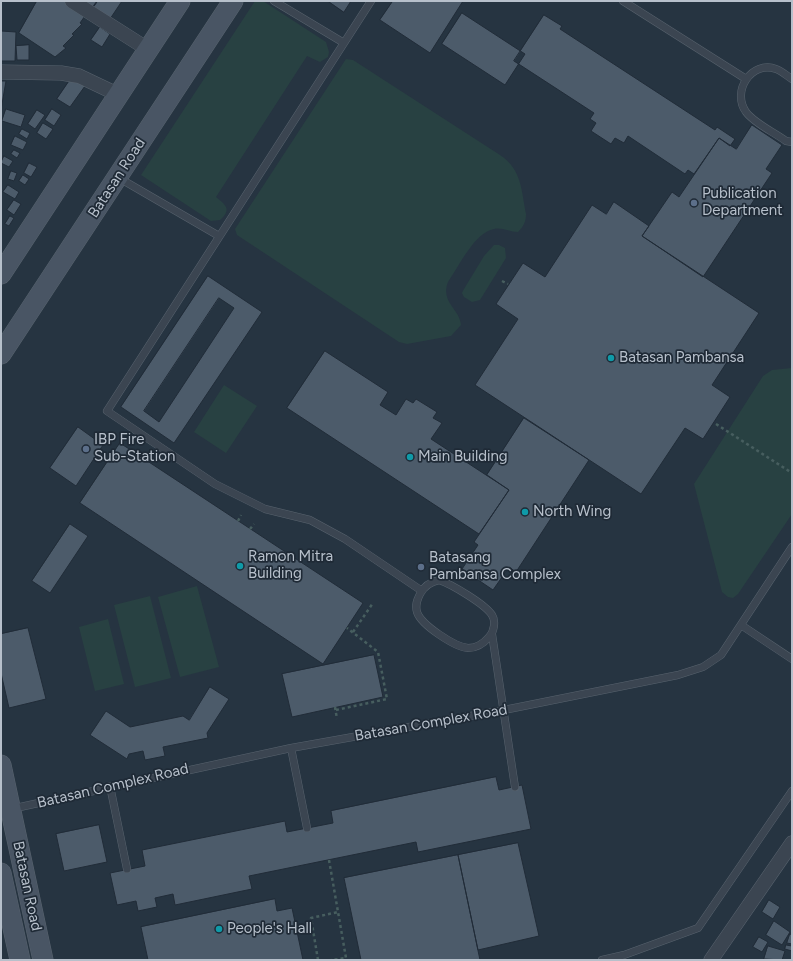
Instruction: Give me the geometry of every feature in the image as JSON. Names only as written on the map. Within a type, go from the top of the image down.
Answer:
[{"type":"main road","points":[[1,274],[149,50],[179,1]]},
{"type":"main road","name":"Batasan Road","points":[[1,354],[233,1]]},
{"type":"main road","name":"Batasan Road","points":[[1,765],[43,960]]},
{"type":"main road","name":"Batasan Road","points":[[1,873],[20,960]]},
{"type":"street","points":[[72,1],[149,50]]},
{"type":"street","points":[[1,72],[61,73],[79,76],[119,95]]},
{"type":"street","points":[[711,960],[792,843]]},
{"type":"lane","points":[[274,1],[344,43]]},
{"type":"lane","points":[[371,1],[107,411],[215,484],[265,509],[310,520],[345,539],[422,591]]},
{"type":"lane","points":[[624,1],[746,79]]},
{"type":"lane","points":[[792,79],[777,69],[760,69],[752,73],[746,79],[740,96],[746,112],[786,141],[792,142]]},
{"type":"lane","points":[[118,178],[219,236]]},
{"type":"lane","name":"Batasan Complex Road","points":[[10,810],[110,786],[291,748],[504,710],[657,679],[703,667],[721,655],[792,547]]},
{"type":"lane","points":[[438,580],[448,583],[486,608],[493,616],[495,625],[492,634],[483,644],[472,648],[461,647],[424,623],[417,612],[416,601],[430,582],[438,580]]},
{"type":"lane","points":[[742,625],[792,659]]},
{"type":"lane","points":[[492,634],[515,787]]},
{"type":"lane","points":[[291,748],[308,828]]},
{"type":"lane","points":[[110,786],[127,869]]},
{"type":"lane","points":[[602,960],[624,955],[698,928],[792,791]]},
{"type":"path","points":[[502,281],[508,284]]},
{"type":"path","points":[[716,424],[792,474]]},
{"type":"path","points":[[238,521],[241,515]]},
{"type":"path","points":[[250,528],[254,524]]},
{"type":"path","points":[[353,632],[373,603]]},
{"type":"path","points":[[337,719],[335,709],[387,699],[378,652],[347,628]]},
{"type":"path","points":[[329,860],[346,958],[331,960]]},
{"type":"path","points":[[318,960],[311,918],[338,912]]},
{"type":"path","points":[[297,931],[312,927]]},
{"type":"green space","points":[[255,1],[263,1],[326,42],[329,52],[328,57],[320,62],[307,56],[216,197],[225,205],[227,210],[226,213],[220,220],[211,221],[141,175]]},
{"type":"green space","points":[[346,59],[353,60],[500,155],[513,167],[517,174],[526,214],[525,221],[522,228],[518,232],[494,229],[487,231],[480,236],[468,251],[448,282],[446,289],[448,300],[460,319],[461,325],[451,336],[407,344],[399,342],[237,235],[235,229]]},
{"type":"green space","points":[[494,245],[499,245],[505,248],[506,258],[480,300],[472,302],[464,297],[462,293],[484,256]]},
{"type":"green space","points":[[792,368],[792,514],[738,594],[733,598],[728,597],[722,592],[694,484],[763,376],[772,370]]},
{"type":"green space","points":[[224,385],[257,406],[226,453],[194,432]]},
{"type":"green space","points":[[197,586],[219,667],[180,677],[158,597]]},
{"type":"green space","points":[[150,596],[171,678],[135,687],[114,605]]},
{"type":"green space","points":[[108,619],[124,684],[95,691],[79,627]]},
{"type":"building","points":[[37,1],[68,1],[87,13],[80,23],[82,24],[72,34],[74,35],[63,46],[66,48],[55,57],[19,33]]},
{"type":"building","points":[[83,1],[97,1],[91,9]]},
{"type":"building","points":[[98,1],[122,1],[108,22],[91,11]]},
{"type":"building","points":[[328,1],[351,1],[344,12]]},
{"type":"building","points":[[393,1],[463,1],[430,53],[380,20]]},
{"type":"building","points":[[462,13],[525,54],[505,85],[442,44]]},
{"type":"building","points":[[544,15],[562,26],[560,29],[715,130],[717,127],[735,139],[730,146],[719,138],[694,174],[688,170],[685,174],[628,136],[624,143],[615,138],[611,144],[591,131],[596,123],[590,119],[594,113],[514,61]]},
{"type":"building","points":[[100,27],[110,34],[102,47],[91,40]]},
{"type":"building","points":[[1,31],[16,32],[15,61],[1,61]]},
{"type":"building","points":[[29,45],[29,60],[17,60],[16,46]]},
{"type":"building","points":[[72,77],[85,86],[70,107],[57,99]]},
{"type":"building","points":[[1,81],[6,81],[1,110]]},
{"type":"building","points":[[6,109],[25,115],[21,127],[2,121]]},
{"type":"building","points":[[52,109],[61,115],[54,126],[45,120]]},
{"type":"building","points":[[37,110],[45,115],[35,129],[28,124]]},
{"type":"building","points":[[43,123],[53,129],[46,139],[37,133]]},
{"type":"building","points":[[752,125],[782,145],[766,169],[772,173],[703,277],[642,236],[672,192],[679,197],[719,138],[736,149]]},
{"type":"building","points":[[22,129],[30,133],[27,139],[19,134]]},
{"type":"building","points":[[15,136],[27,142],[23,150],[11,145]]},
{"type":"building","points":[[14,150],[20,153],[17,158],[11,154]]},
{"type":"building","points":[[4,156],[13,161],[9,167],[1,163]]},
{"type":"building","points":[[29,163],[37,167],[31,177],[24,173]]},
{"type":"building","points":[[11,171],[17,173],[14,181],[8,179]]},
{"type":"building","points":[[23,175],[29,179],[25,185],[19,181]]},
{"type":"building","points":[[8,185],[19,192],[15,199],[3,192]]},
{"type":"building","points":[[14,200],[21,204],[14,215],[7,210]]},
{"type":"building","name":"Batasan Pambansa","points":[[614,202],[649,226],[642,236],[759,313],[712,385],[730,397],[703,439],[685,428],[641,494],[475,385],[518,319],[496,304],[523,263],[545,277],[592,205],[606,214]]},
{"type":"building","points":[[10,216],[14,218],[9,226],[5,224]]},
{"type":"building","points":[[208,276],[262,312],[174,443],[121,407]],"holes":[[[219,298],[234,308],[159,422],[144,411]]]},
{"type":"building","name":"Main Building","points":[[325,351],[388,392],[380,405],[396,415],[406,399],[413,403],[416,399],[437,412],[433,418],[442,423],[431,439],[509,490],[479,534],[287,408]]},
{"type":"building","name":"North Wing","points":[[524,418],[589,460],[516,572],[509,567],[493,590],[462,569],[478,545],[474,542],[509,490],[487,475]]},
{"type":"building","points":[[78,427],[103,445],[76,486],[50,468]]},
{"type":"building","name":"Ramon Mitra Building","points":[[120,443],[363,603],[323,664],[80,503]]},
{"type":"building","points":[[70,524],[88,536],[50,593],[32,581]]},
{"type":"building","points":[[28,628],[46,699],[9,708],[1,673],[1,634]]},
{"type":"building","points":[[374,655],[383,697],[292,717],[282,674]]},
{"type":"building","points":[[210,687],[229,699],[207,733],[208,738],[163,747],[165,756],[145,760],[143,751],[129,754],[127,759],[90,735],[106,711],[130,727],[183,716],[189,720]]},
{"type":"building","points":[[496,777],[499,790],[522,785],[531,829],[418,852],[416,842],[249,876],[252,889],[175,905],[173,894],[155,898],[157,907],[138,911],[136,901],[117,905],[110,873],[145,866],[142,850],[285,821],[287,832],[333,823],[331,811]]},
{"type":"building","points":[[99,825],[107,862],[64,871],[56,834]]},
{"type":"building","points":[[518,843],[539,936],[478,950],[458,855]]},
{"type":"building","points":[[458,855],[480,960],[361,960],[344,878]]},
{"type":"building","name":"People's Hall","points":[[275,899],[277,911],[292,908],[303,960],[148,960],[141,927]]},
{"type":"building","points":[[769,900],[780,907],[773,919],[762,912]]},
{"type":"building","points":[[774,921],[790,932],[782,945],[766,935]]},
{"type":"building","points":[[790,934],[792,935],[792,944],[787,943]]},
{"type":"building","points":[[759,937],[768,942],[762,952],[753,947]]},
{"type":"building","points":[[786,945],[792,946],[792,951],[785,949]]},
{"type":"building","points":[[768,946],[785,951],[782,960],[764,959]]},
{"type":"place","name":"Publication Department","points":[[694,203]]},
{"type":"place","name":"Batasan Pambansa","points":[[611,358]]},
{"type":"place","name":"IBP Fire Sub-Station","points":[[86,449]]},
{"type":"place","name":"Main Building","points":[[410,457]]},
{"type":"place","name":"North Wing","points":[[525,512]]},
{"type":"place","name":"Ramon Mitra Building","points":[[240,566]]},
{"type":"place","name":"Batasang Pambansa Complex","points":[[421,567]]},
{"type":"place","name":"People's Hall","points":[[219,929]]}]
